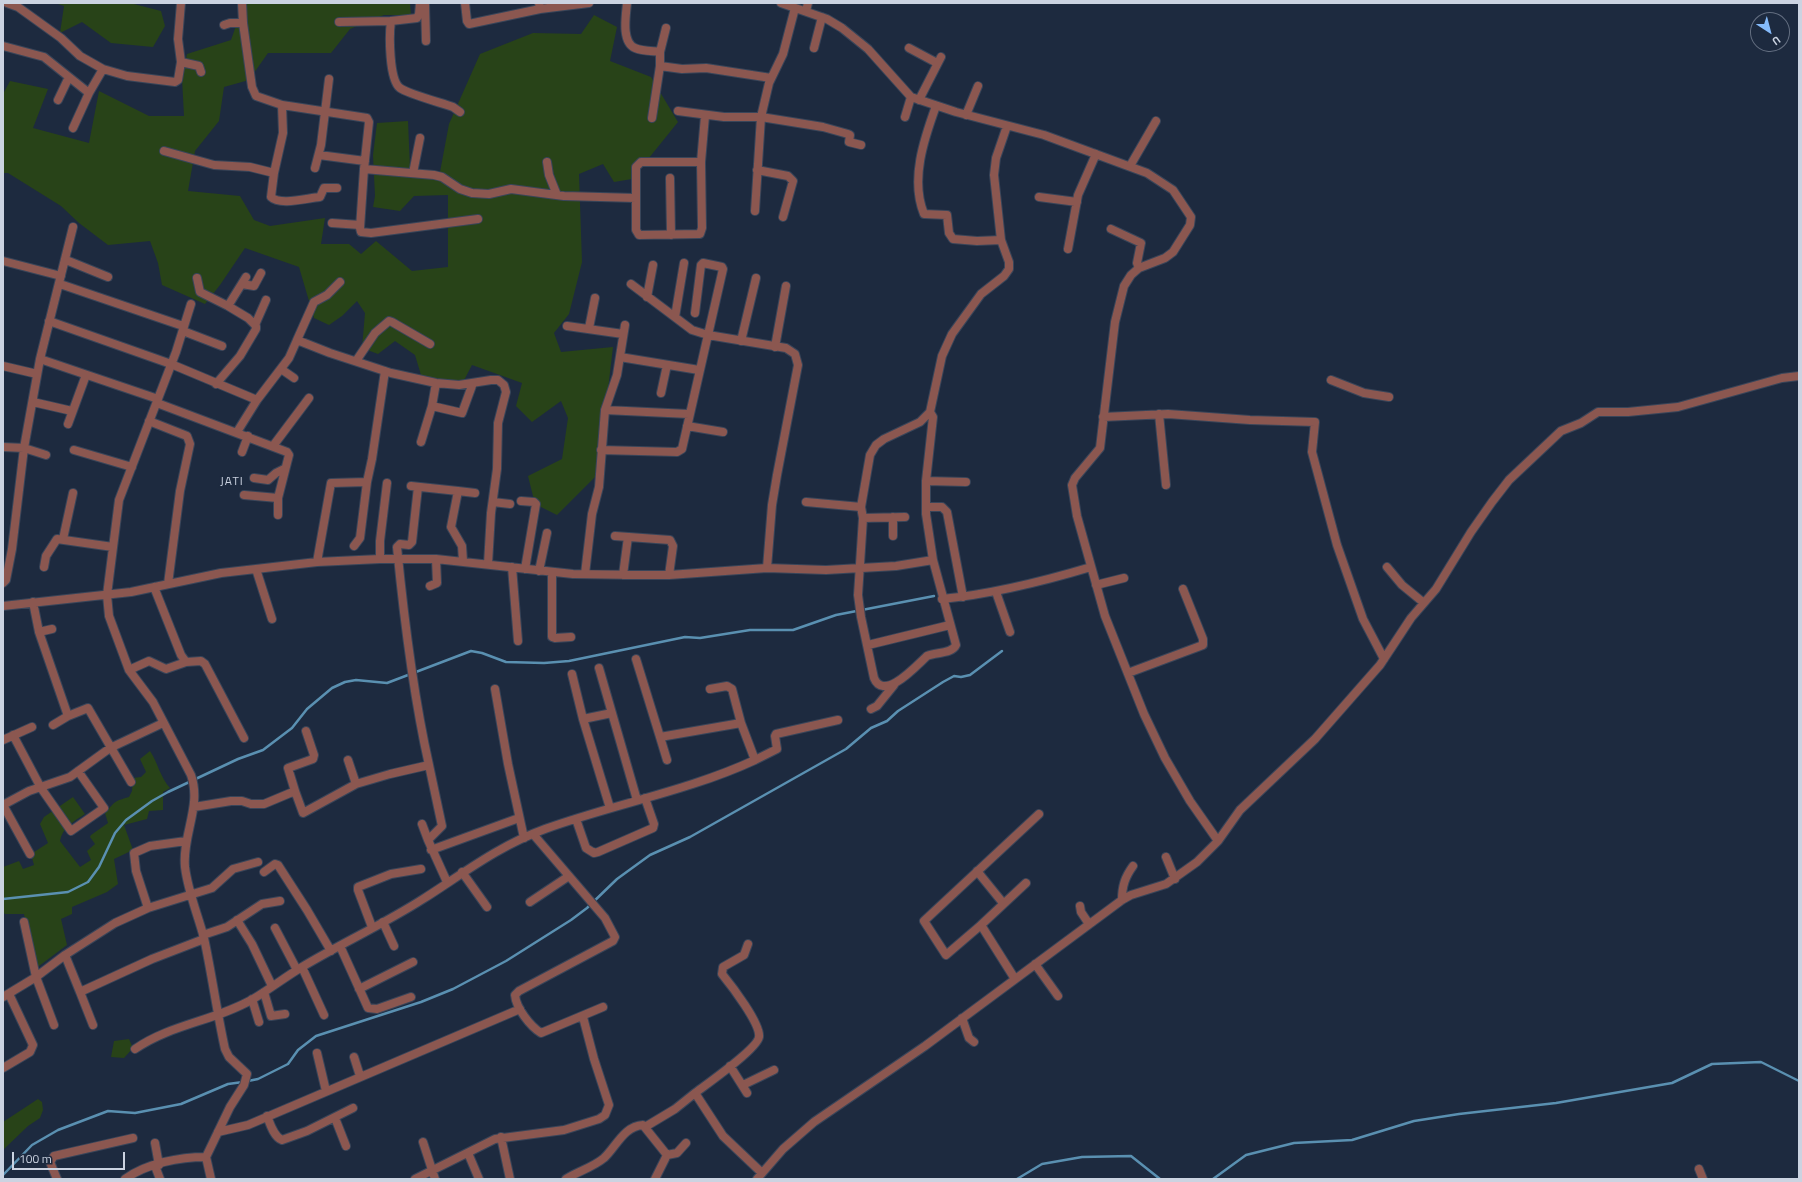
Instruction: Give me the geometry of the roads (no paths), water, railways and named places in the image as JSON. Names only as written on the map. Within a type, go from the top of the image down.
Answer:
[{"type":"street","points":[[7,3],[18,7],[61,38],[80,56],[103,69],[127,76],[175,82],[178,80],[181,62],[178,39],[181,3]]},
{"type":"street","points":[[242,3],[243,23],[254,92],[260,98],[282,105],[366,117],[369,119],[360,225],[361,232],[371,233],[478,219]]},
{"type":"street","points":[[339,22],[391,21],[417,18],[420,3]]},
{"type":"street","points":[[425,3],[426,41]]},
{"type":"street","points":[[465,3],[466,21],[469,24],[539,6],[589,3]]},
{"type":"street","points":[[627,3],[625,26],[630,43],[636,48],[660,52]]},
{"type":"street","points":[[781,3],[795,8],[807,7],[836,24],[865,47],[911,97],[936,106],[1044,135],[1130,166],[1152,176],[1171,188],[1192,220],[1172,252],[1165,258],[1139,268],[1127,281],[1119,301],[1102,417],[1100,448],[1072,483],[1077,516],[1110,630],[1146,720],[1165,758],[1190,801],[1218,841]]},
{"type":"street","points":[[754,211],[761,117],[772,78],[783,54],[795,8]]},
{"type":"street","points":[[814,48],[822,17]]},
{"type":"street","points":[[391,21],[389,51],[396,81],[401,89],[453,107],[460,112]]},
{"type":"street","points":[[224,25],[230,23],[243,23]]},
{"type":"street","points":[[652,118],[660,66],[660,52],[666,28]]},
{"type":"street","points":[[3,46],[44,57],[89,93]]},
{"type":"street","points":[[909,48],[939,60],[919,100]]},
{"type":"street","points":[[181,62],[199,66],[201,72]]},
{"type":"street","points":[[660,66],[682,69],[706,68],[772,78]]},
{"type":"street","points":[[73,128],[89,93],[103,69]]},
{"type":"street","points":[[58,100],[70,77]]},
{"type":"street","points":[[315,168],[319,155],[329,79]]},
{"type":"street","points":[[966,114],[978,86]]},
{"type":"street","points":[[905,117],[911,97]]},
{"type":"street","points":[[282,105],[283,133],[274,173],[271,197],[274,200],[290,202],[301,198],[320,197],[324,188],[337,188]]},
{"type":"street","points":[[936,106],[925,141],[919,169],[918,192],[924,214],[947,215],[949,233],[953,239],[977,241],[1001,240]]},
{"type":"street","points":[[678,111],[705,116],[761,117],[835,130],[848,134],[850,136],[850,142],[861,145]]},
{"type":"street","points":[[701,162],[641,162],[636,167],[636,230],[638,234],[671,235],[698,234],[702,232],[701,162],[705,116]]},
{"type":"street","points":[[1130,166],[1156,122]]},
{"type":"street","points":[[895,684],[883,686],[876,682],[859,605],[859,568],[863,518],[861,507],[870,455],[876,445],[892,433],[920,422],[930,412],[942,356],[952,334],[981,294],[1004,276],[1009,269],[1009,262],[1001,240],[994,170],[996,158],[1007,126]]},
{"type":"street","points":[[413,173],[420,138]]},
{"type":"street","points":[[164,151],[208,164],[230,167],[250,167],[274,173]]},
{"type":"street","points":[[1068,249],[1080,188],[1096,154]]},
{"type":"street","points":[[319,155],[365,165],[434,175],[448,181],[460,189],[472,193],[489,194],[511,189],[557,195],[636,198]]},
{"type":"street","points":[[547,162],[548,175],[557,195]]},
{"type":"street","points":[[757,170],[788,176],[792,179],[793,181],[783,217]]},
{"type":"street","points":[[670,178],[671,235]]},
{"type":"street","points":[[1039,197],[1077,202]]},
{"type":"street","points":[[332,223],[360,225]]},
{"type":"street","points":[[3,583],[6,580],[12,549],[24,448],[37,374],[73,227]]},
{"type":"street","points":[[1111,229],[1141,243],[1137,263],[1139,268]]},
{"type":"street","points":[[66,260],[108,277]]},
{"type":"street","points":[[3,261],[61,280],[183,328],[222,346]]},
{"type":"street","points":[[675,317],[684,263]]},
{"type":"street","points":[[601,450],[677,452],[682,449],[723,268],[722,266],[703,263],[701,266],[694,314]]},
{"type":"street","points":[[646,297],[653,265]]},
{"type":"street","points":[[228,306],[244,280],[254,286],[261,273]]},
{"type":"street","points":[[197,278],[200,292],[228,306],[248,318],[256,325]]},
{"type":"street","points":[[741,341],[756,278]]},
{"type":"street","points":[[237,432],[257,400],[281,369],[297,340],[314,302],[327,295],[340,282]]},
{"type":"street","points":[[631,284],[646,297],[692,330],[708,335],[791,350],[795,354],[798,365],[785,428],[775,490],[767,568]]},
{"type":"street","points":[[775,347],[786,286]]},
{"type":"street","points":[[589,328],[595,298]]},
{"type":"street","points":[[216,384],[248,344],[255,331],[266,300]]},
{"type":"street","points":[[191,304],[171,364],[119,500],[107,595],[109,616],[129,670],[153,702],[162,723],[187,766],[195,786],[194,808],[186,841],[186,869],[191,894],[204,937],[225,1049],[229,1057],[245,1071],[246,1081],[230,1107],[206,1157],[211,1179]]},
{"type":"street","points":[[50,321],[171,364],[257,400]]},
{"type":"street","points":[[356,362],[371,338],[389,321],[430,344]]},
{"type":"street","points":[[585,574],[592,514],[599,487],[602,463],[601,450],[605,410],[615,385],[625,325]]},
{"type":"street","points":[[566,326],[589,328],[623,334]]},
{"type":"street","points":[[297,340],[385,371],[436,383],[460,385],[498,380],[506,388],[498,423],[497,469],[488,564]]},
{"type":"street","points":[[620,357],[699,370]]},
{"type":"street","points":[[40,359],[157,400],[273,446],[288,454],[278,498],[278,515]]},
{"type":"street","points":[[660,393],[668,365]]},
{"type":"street","points":[[3,366],[37,374]]},
{"type":"street","points":[[281,369],[294,378]]},
{"type":"street","points":[[354,546],[360,538],[367,482],[372,459],[385,371]]},
{"type":"street","points":[[68,424],[86,375]]},
{"type":"street","points":[[695,1093],[723,1136],[760,1176],[783,1149],[814,1122],[962,1018],[1122,900],[1175,879],[1197,862],[1218,841],[1240,810],[1315,739],[1384,659],[1411,618],[1436,590],[1471,532],[1509,480],[1561,431],[1581,423],[1598,412],[1628,412],[1678,407],[1782,378],[1799,376]]},
{"type":"street","points":[[1331,380],[1364,393],[1389,397]]},
{"type":"street","points":[[421,442],[432,406],[436,383]]},
{"type":"street","points":[[432,406],[462,412],[473,383]]},
{"type":"street","points":[[273,446],[309,398]]},
{"type":"street","points":[[33,402],[72,411]]},
{"type":"street","points":[[605,410],[689,414]]},
{"type":"street","points":[[871,709],[877,706],[895,684],[927,656],[951,651],[956,642],[942,600],[933,560],[926,507],[926,481],[933,417],[930,412]]},
{"type":"street","points":[[1102,417],[1159,414],[1198,415],[1250,420],[1315,422],[1312,452],[1337,545],[1360,612],[1384,659]]},
{"type":"street","points":[[1159,414],[1166,485]]},
{"type":"street","points":[[149,421],[187,436],[190,440],[180,491],[168,584]]},
{"type":"street","points":[[687,426],[723,432]]},
{"type":"street","points":[[242,452],[248,436]]},
{"type":"street","points":[[3,447],[24,448],[46,455]]},
{"type":"street","points":[[74,450],[132,466]]},
{"type":"street","points":[[254,478],[268,480],[276,473],[284,469]]},
{"type":"street","points":[[926,481],[966,482]]},
{"type":"street","points":[[317,562],[331,483],[367,482]]},
{"type":"street","points":[[380,559],[380,541],[387,483]]},
{"type":"street","points":[[428,840],[442,826],[422,736],[404,617],[398,545],[409,545],[412,542],[415,487],[475,493]]},
{"type":"street","points":[[458,491],[451,527],[462,546],[462,561]]},
{"type":"street","points":[[63,539],[73,493]]},
{"type":"street","points":[[244,495],[278,498]]},
{"type":"street","points":[[521,501],[534,502],[536,504],[525,569]]},
{"type":"street","points":[[493,502],[510,504]]},
{"type":"street","points":[[806,502],[861,507]]},
{"type":"street","points":[[926,507],[942,508],[947,512],[963,597]]},
{"type":"street","points":[[893,517],[893,536]]},
{"type":"street","points":[[863,518],[905,517]]},
{"type":"street","points":[[539,571],[547,533]]},
{"type":"street","points":[[615,536],[670,540],[673,546],[669,575]]},
{"type":"street","points":[[623,575],[628,537]]},
{"type":"street","points":[[44,567],[46,556],[54,541],[57,539],[113,547]]},
{"type":"street","points":[[3,606],[107,595],[221,573],[317,562],[398,558],[436,559],[552,572],[669,575],[767,568],[826,570],[896,566],[933,560]]},
{"type":"street","points":[[430,586],[437,583],[436,559]]},
{"type":"street","points":[[512,567],[518,641]]},
{"type":"street","points":[[942,600],[996,592],[1042,582],[1091,567]]},
{"type":"street","points":[[1387,567],[1402,585],[1424,603]]},
{"type":"street","points":[[256,569],[272,619]]},
{"type":"street","points":[[552,572],[552,637],[571,637]]},
{"type":"street","points":[[1096,585],[1124,578]]},
{"type":"street","points":[[154,587],[181,655],[186,662]]},
{"type":"street","points":[[1128,673],[1203,645],[1203,639],[1183,589]]},
{"type":"street","points":[[996,592],[1010,632]]},
{"type":"street","points":[[33,602],[39,632],[68,716]]},
{"type":"street","points":[[868,645],[950,625]]},
{"type":"street","points":[[39,632],[52,629]]},
{"type":"street","points":[[636,659],[667,760]]},
{"type":"street","points":[[129,670],[149,661],[166,669],[186,662],[201,661],[205,664],[244,738]]},
{"type":"street","points":[[576,819],[586,848],[590,852],[598,852],[653,828],[654,824],[641,799],[612,713],[599,668]]},
{"type":"street","points":[[572,674],[583,720],[610,808]]},
{"type":"street","points":[[710,689],[727,686],[732,689],[741,723],[755,760]]},
{"type":"street","points":[[495,689],[524,838]]},
{"type":"street","points":[[53,725],[68,716],[88,708],[131,782]]},
{"type":"street","points":[[583,720],[612,713]]},
{"type":"street","points":[[135,1049],[156,1036],[172,1029],[219,1014],[252,999],[330,951],[419,902],[462,872],[490,855],[524,838],[610,808],[715,778],[777,749],[776,734],[838,720]]},
{"type":"street","points":[[30,854],[3,805],[29,791],[64,780],[110,748],[162,723]]},
{"type":"street","points":[[660,738],[675,734],[741,723]]},
{"type":"street","points":[[3,740],[32,727]]},
{"type":"street","points":[[306,731],[314,756],[313,759],[288,768],[303,813],[356,784],[429,765]]},
{"type":"street","points":[[13,735],[42,788],[71,831],[104,808],[78,771]]},
{"type":"street","points":[[348,760],[356,784]]},
{"type":"street","points":[[194,808],[231,801],[264,804],[295,791]]},
{"type":"street","points":[[1026,882],[946,955],[924,921],[1039,814]]},
{"type":"street","points":[[432,850],[519,818]]},
{"type":"street","points":[[422,824],[447,882]]},
{"type":"street","points":[[533,834],[605,918],[614,932],[615,937],[613,941],[517,993],[516,998],[520,1009],[541,1033],[583,1017],[603,1007]]},
{"type":"street","points":[[148,908],[136,871],[134,853],[150,846],[186,841]]},
{"type":"street","points":[[1166,857],[1175,879]]},
{"type":"street","points":[[3,1068],[30,1052],[33,1045],[6,996],[36,977],[65,955],[115,923],[148,908],[212,888],[233,869],[258,862]]},
{"type":"street","points":[[264,872],[276,864],[278,865],[307,910],[330,951]]},
{"type":"street","points":[[1122,900],[1124,882],[1133,866]]},
{"type":"street","points":[[372,927],[358,887],[396,873],[421,869]]},
{"type":"street","points":[[977,871],[1003,903]]},
{"type":"street","points":[[462,872],[487,907]]},
{"type":"street","points":[[530,902],[569,876]]},
{"type":"street","points":[[80,992],[227,927],[262,904],[280,901]]},
{"type":"street","points":[[1080,906],[1081,912],[1089,924]]},
{"type":"street","points":[[237,920],[252,944],[272,986]]},
{"type":"street","points":[[24,922],[36,977],[54,1025]]},
{"type":"street","points":[[383,922],[394,946]]},
{"type":"street","points":[[981,924],[1015,979]]},
{"type":"street","points":[[275,928],[300,969],[324,1015]]},
{"type":"street","points":[[646,1127],[675,1109],[730,1066],[757,1042],[759,1031],[753,1019],[722,974],[723,967],[744,955],[748,944]]},
{"type":"street","points":[[340,946],[367,1006],[373,1010],[411,997]]},
{"type":"street","points":[[65,955],[93,1025]]},
{"type":"street","points":[[360,989],[413,962]]},
{"type":"street","points":[[1034,964],[1058,996]]},
{"type":"street","points":[[264,992],[271,1016],[285,1014]]},
{"type":"street","points":[[252,999],[258,1022]]},
{"type":"street","points":[[218,1132],[248,1125],[520,1009]]},
{"type":"street","points":[[415,1179],[433,1175],[482,1144],[501,1137],[564,1130],[599,1119],[605,1115],[609,1109],[607,1098],[583,1017]]},
{"type":"street","points":[[962,1018],[969,1038],[974,1042]]},
{"type":"street","points":[[317,1053],[326,1091]]},
{"type":"street","points":[[354,1057],[360,1076]]},
{"type":"street","points":[[730,1066],[747,1093]]},
{"type":"street","points":[[743,1085],[774,1070]]},
{"type":"street","points":[[267,1116],[278,1138],[282,1140],[335,1118],[353,1108]]},
{"type":"street","points":[[335,1118],[346,1146]]},
{"type":"street","points":[[566,1179],[595,1165],[606,1156],[624,1134],[633,1128],[643,1125],[667,1155]]},
{"type":"street","points":[[501,1137],[510,1179]]},
{"type":"street","points":[[56,1179],[50,1162],[54,1156],[132,1138]]},
{"type":"street","points":[[423,1142],[433,1175]]},
{"type":"street","points":[[155,1143],[160,1179]]},
{"type":"street","points":[[667,1155],[677,1153],[686,1143]]},
{"type":"street","points":[[468,1153],[479,1179]]},
{"type":"street","points":[[655,1179],[667,1155]]},
{"type":"street","points":[[125,1179],[135,1172],[157,1165],[184,1158],[206,1157]]},
{"type":"street","points":[[1699,1169],[1703,1179]]},
{"type":"waterway","points":[[3,899],[68,892],[88,882],[99,867],[115,833],[126,820],[152,801],[168,792],[238,759],[263,750],[292,728],[307,709],[332,688],[345,682],[356,680],[387,683],[471,651],[482,653],[506,662],[544,663],[569,661],[685,637],[700,638],[750,630],[793,630],[836,615],[934,596]]},
{"type":"waterway","points":[[248,1081],[258,1079],[288,1064],[298,1050],[316,1036],[421,1002],[453,989],[506,961],[571,920],[587,908],[617,879],[650,855],[690,837],[846,749],[871,728],[887,721],[898,711],[943,682],[954,676],[961,677],[970,675],[1002,651]]},
{"type":"waterway","points":[[1213,1179],[1246,1155],[1294,1143],[1352,1140],[1414,1121],[1459,1114],[1556,1103],[1672,1083],[1712,1064],[1761,1062],[1799,1081]]},
{"type":"waterway","points":[[3,1175],[32,1145],[58,1130],[108,1111],[135,1113],[181,1104],[228,1084],[243,1082]]},
{"type":"waterway","points":[[1017,1179],[1042,1164],[1082,1157],[1131,1156],[1160,1179]]},
{"type":"district","name":"JATI","points":[[232,482]]}]
